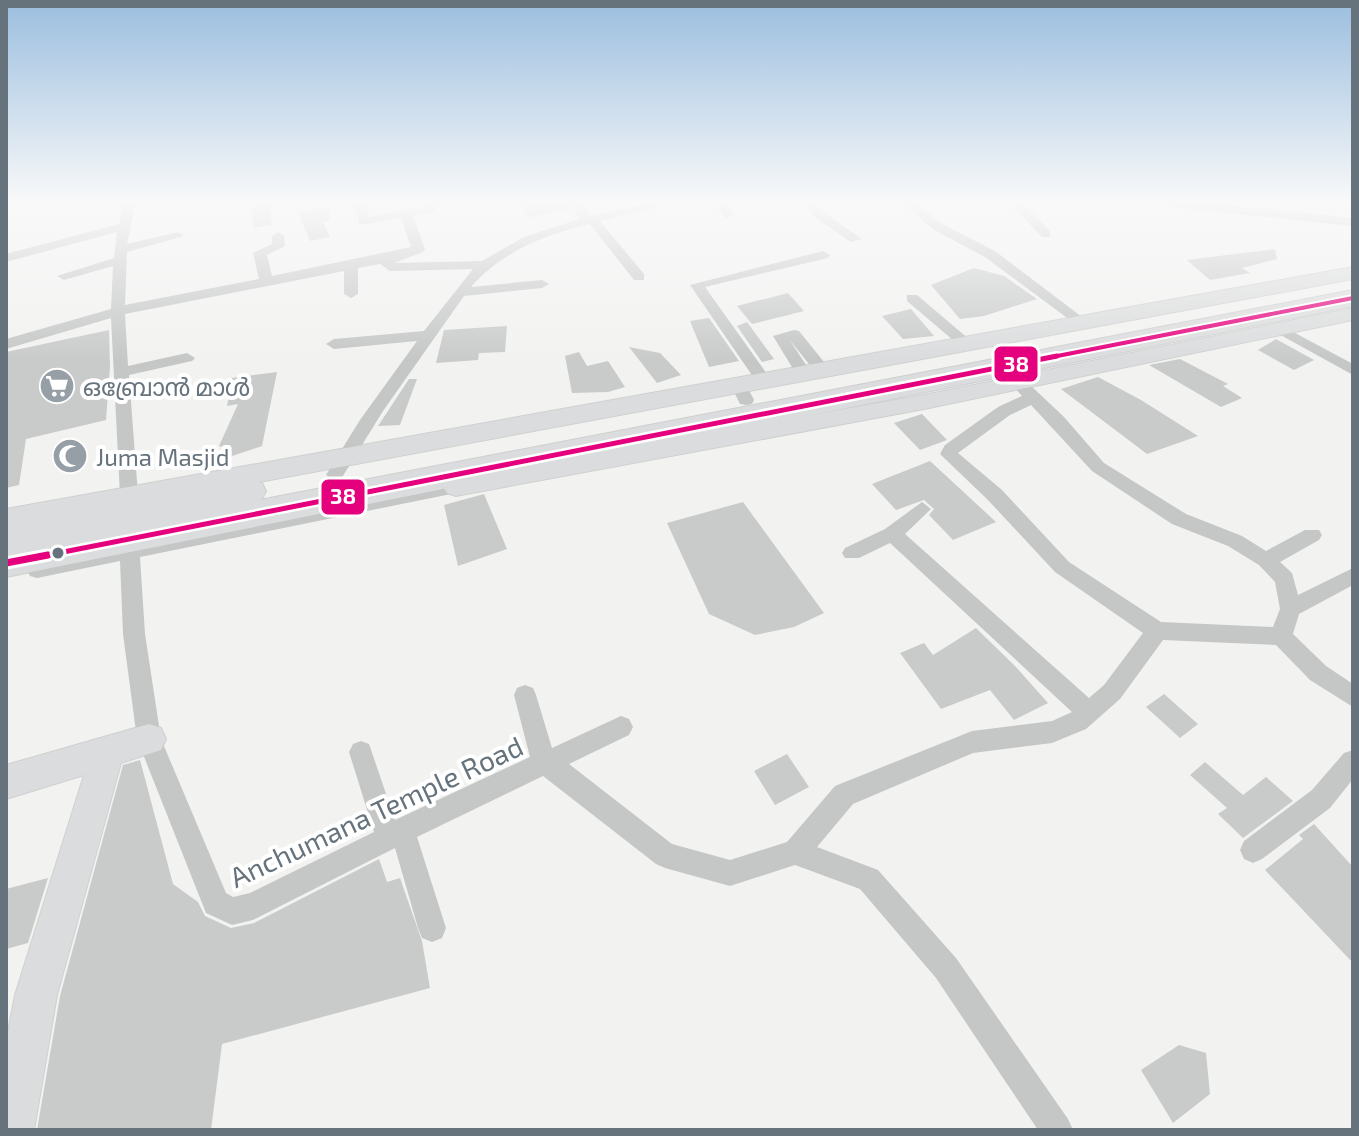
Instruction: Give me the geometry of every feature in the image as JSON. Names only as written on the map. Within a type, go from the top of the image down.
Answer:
[{"type":"highway","points":[[20,567],[566,443],[750,389],[1294,309],[1353,286]]},
{"type":"highway","points":[[6,536],[340,466],[566,443],[897,398],[1353,298]]},
{"type":"street","points":[[64,276],[120,255],[118,312],[129,495]]},
{"type":"street","points":[[260,255],[266,280]]},
{"type":"street","points":[[6,344],[118,312],[399,255]]},
{"type":"street","points":[[340,466],[377,404],[459,292],[485,265],[500,255]]},
{"type":"street","points":[[620,255],[639,277]]},
{"type":"street","points":[[750,389],[697,285],[823,255]]},
{"type":"street","points":[[991,255],[1083,323]]},
{"type":"street","points":[[389,258],[386,262],[390,267],[485,265]]},
{"type":"street","points":[[351,264],[351,294]]},
{"type":"street","points":[[20,567],[130,554],[897,398],[1024,390],[1294,309],[1353,273]]},
{"type":"street","points":[[459,292],[542,284]]},
{"type":"street","points":[[912,298],[965,343]]},
{"type":"street","points":[[1294,309],[1353,370]]},
{"type":"street","points":[[6,519],[129,495],[340,466],[750,389],[813,372],[1083,323],[1294,309],[1353,314]]},
{"type":"street","points":[[334,344],[428,335]]},
{"type":"street","points":[[122,372],[187,358]]},
{"type":"street","points":[[1024,390],[1058,421],[1098,467],[1179,519],[1235,541],[1266,560],[1285,579],[1290,609],[1281,636]]},
{"type":"street","points":[[1024,390],[1004,411],[951,449],[949,454],[995,495],[1062,567],[1157,631],[1281,636],[1318,673],[1353,697]]},
{"type":"street","points":[[852,553],[892,534],[922,509]]},
{"type":"street","points":[[892,534],[1087,711]]},
{"type":"street","points":[[1266,560],[1312,535]]},
{"type":"street","name":"Anchumana Temple Road","points":[[130,554],[134,634],[149,739],[216,903],[232,911],[253,906],[522,771],[544,764],[560,772],[665,855],[730,873],[795,852]]},
{"type":"street","points":[[1290,609],[1353,576]]},
{"type":"street","points":[[1057,1130],[946,968],[869,879],[795,852],[844,795],[972,742],[1052,732],[1078,722],[1112,692],[1157,631]]},
{"type":"street","points":[[525,695],[544,764],[621,727]]},
{"type":"street","points":[[6,782],[149,739]]},
{"type":"street","points":[[361,752],[432,928]]},
{"type":"street","points":[[11,1130],[19,1021],[107,753]]},
{"type":"street","points":[[1253,850],[1321,799],[1353,761]]},
{"type":"building","points":[[1227,255],[1276,255],[1277,259],[1242,268],[1250,273],[1210,280],[1187,260]]},
{"type":"building","points":[[974,268],[1004,276],[1037,299],[984,316],[960,319],[931,285]]},
{"type":"building","points":[[788,293],[804,311],[752,324],[737,306]]},
{"type":"building","points":[[911,309],[934,336],[903,339],[882,316]]},
{"type":"building","points":[[709,318],[739,361],[709,367],[690,321]]},
{"type":"building","points":[[747,322],[774,359],[762,362],[737,326]]},
{"type":"building","points":[[507,326],[505,352],[479,353],[478,360],[436,363],[444,330]]},
{"type":"building","name":"ഒബ്രോൻ മാൾ","points":[[109,330],[106,420],[26,439],[19,485],[6,488],[6,352]]},
{"type":"building","points":[[1276,339],[1314,360],[1294,370],[1258,350]]},
{"type":"building","points":[[629,347],[660,353],[681,375],[657,383]]},
{"type":"building","points":[[579,352],[587,366],[608,361],[625,387],[608,392],[572,393],[565,356]]},
{"type":"building","points":[[1180,359],[1228,384],[1223,386],[1242,398],[1221,407],[1149,365]]},
{"type":"building","points":[[277,372],[262,446],[226,458],[227,449],[219,446],[238,404],[227,406],[232,378]]},
{"type":"building","points":[[1098,377],[1198,436],[1147,454],[1061,389]]},
{"type":"building","points":[[409,379],[417,379],[400,425],[378,426]]},
{"type":"building","points":[[922,414],[947,440],[920,450],[894,423]]},
{"type":"building","points":[[930,461],[996,522],[953,540],[929,515],[934,509],[924,500],[896,510],[872,484]]},
{"type":"building","points":[[484,494],[507,549],[458,566],[444,505]]},
{"type":"building","points":[[743,502],[824,613],[794,627],[755,635],[709,614],[667,523]]},
{"type":"building","points":[[976,628],[1048,703],[1014,720],[990,690],[941,709],[900,653],[924,643],[933,655]]},
{"type":"building","points":[[1164,694],[1198,724],[1180,738],[1146,707]]},
{"type":"building","points":[[787,754],[809,787],[775,805],[754,771]]},
{"type":"building","points":[[140,760],[173,884],[198,902],[205,916],[231,928],[254,923],[379,859],[387,882],[400,878],[422,941],[430,988],[222,1044],[211,1130],[37,1130],[60,996],[123,765]]},
{"type":"building","points":[[1205,762],[1243,795],[1266,777],[1293,801],[1243,838],[1218,814],[1227,808],[1190,775]]},
{"type":"building","points":[[1314,824],[1353,867],[1353,963],[1265,870],[1303,839],[1299,835]]},
{"type":"building","points":[[48,878],[28,943],[6,949],[6,889]]},
{"type":"building","points":[[1179,1045],[1206,1053],[1210,1094],[1173,1123],[1141,1070]]},
{"type":"transit line","name":"38","points":[[6,563],[1353,298]]},
{"type":"place","name":"ഒബ്രോൻ മാൾ","points":[[57,386]]},
{"type":"place","name":"Juma Masjid","points":[[70,456]]}]
